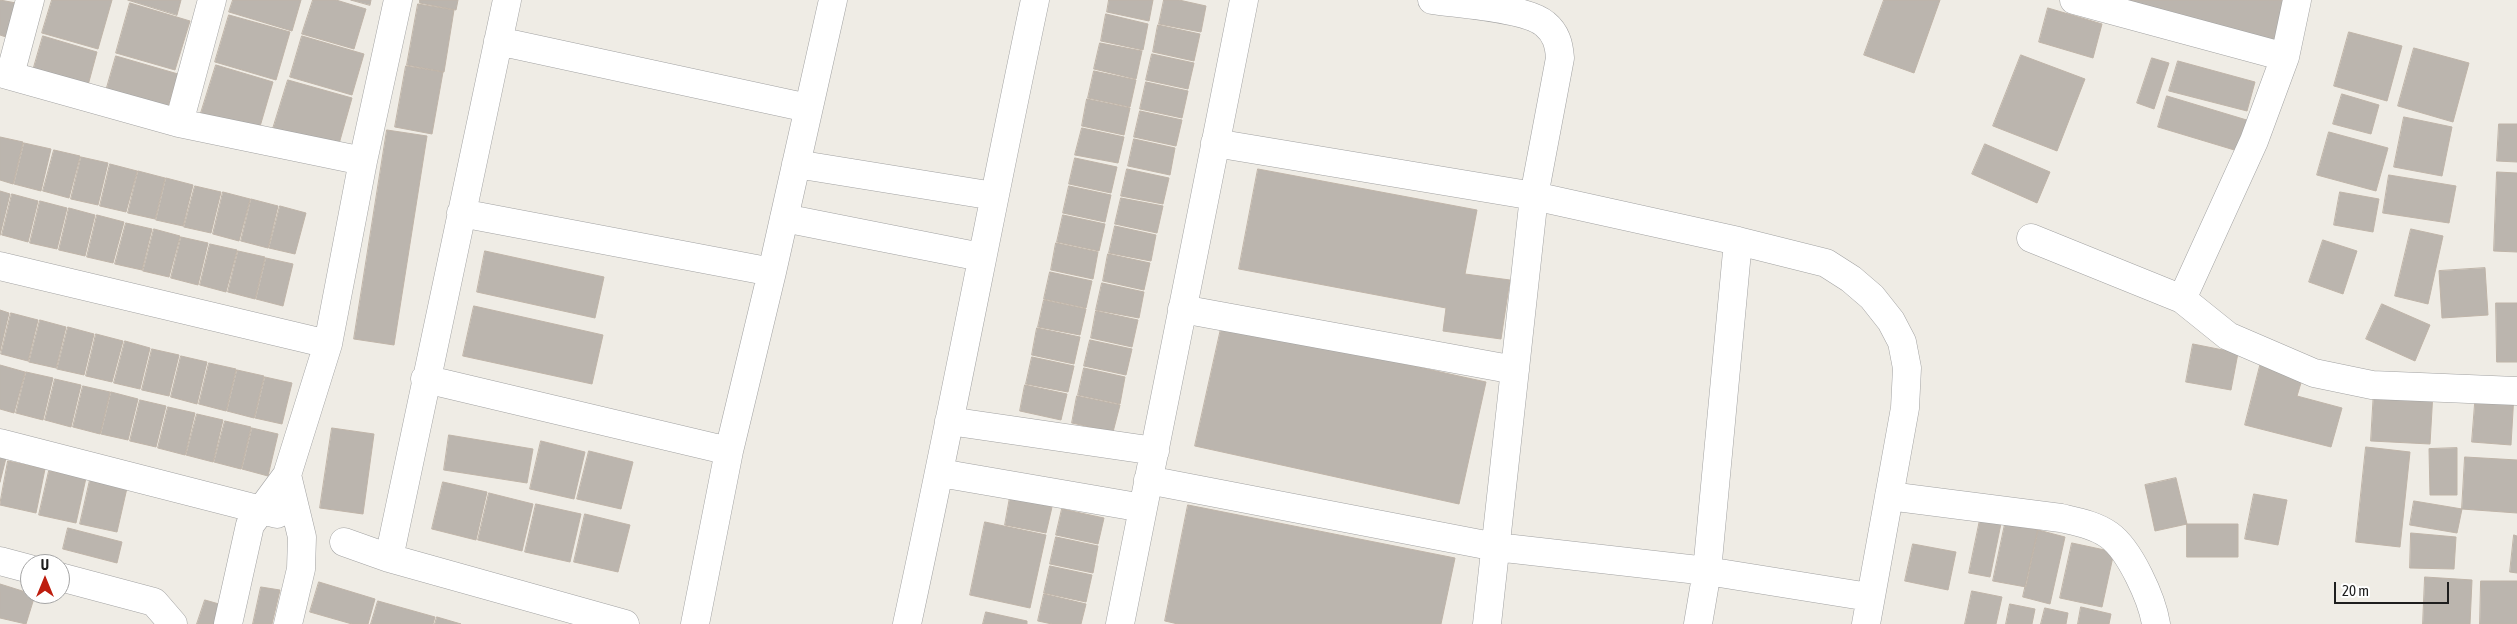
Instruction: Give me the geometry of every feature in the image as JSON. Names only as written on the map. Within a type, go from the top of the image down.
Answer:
[{"type":"street","points":[[30,0],[5,74],[179,123],[363,162]]},
{"type":"street","points":[[179,123],[212,0]]},
{"type":"street","points":[[228,624],[250,525],[287,475],[328,344],[363,162],[398,0]]},
{"type":"street","points":[[388,558],[506,0]]},
{"type":"street","points":[[696,624],[729,451],[772,272],[833,0]]},
{"type":"street","points":[[907,624],[940,473],[981,257],[1035,0]]},
{"type":"street","points":[[1120,624],[1244,0]]},
{"type":"street","points":[[1432,0],[1527,14],[1544,23],[1556,37],[1560,58],[1534,196],[1487,624]]},
{"type":"street","points":[[2074,0],[2285,57]]},
{"type":"street","points":[[2182,299],[2254,141],[2285,57],[2297,0]]},
{"type":"street","points":[[498,41],[808,108]]},
{"type":"street","points":[[1215,143],[1534,196],[1738,241],[1826,263],[1851,279],[1872,297],[1891,321],[1902,342],[1907,368],[1905,408],[1869,597],[1866,624]]},
{"type":"street","points":[[796,164],[994,196]]},
{"type":"street","points":[[461,213],[772,272]]},
{"type":"street","points":[[784,218],[981,257]]},
{"type":"street","points":[[2031,238],[2182,299],[2228,336],[2314,373],[2372,385],[2517,391]]},
{"type":"street","points":[[1698,624],[1707,571],[1738,241]]},
{"type":"street","points":[[0,266],[328,344]]},
{"type":"street","points":[[1182,309],[1515,370]]},
{"type":"street","points":[[425,379],[729,451]]},
{"type":"street","points":[[949,422],[1154,451]]},
{"type":"street","points":[[0,442],[261,509],[299,521]]},
{"type":"street","points":[[940,473],[1143,508]]},
{"type":"street","points":[[287,475],[302,537],[300,569],[288,624]]},
{"type":"street","points":[[1148,480],[1496,547],[1707,571],[1869,597]]},
{"type":"street","points":[[1889,496],[2061,518],[2088,524],[2110,535],[2126,554],[2150,601],[2156,624]]},
{"type":"street","points":[[344,542],[388,558],[625,624]]},
{"type":"street","points":[[0,561],[20,566]]},
{"type":"street","points":[[70,580],[154,602],[173,624]]},
{"type":"building","points":[[0,0],[16,3],[6,37],[0,35]]},
{"type":"building","points":[[52,0],[112,0],[98,49],[42,33]]},
{"type":"building","points":[[128,0],[181,0],[177,15]]},
{"type":"building","points":[[233,0],[301,0],[292,31],[229,12]]},
{"type":"building","points":[[313,0],[336,0],[366,9],[354,49],[302,34]]},
{"type":"building","points":[[351,0],[371,0],[370,5]]},
{"type":"building","points":[[420,0],[458,0],[456,10],[420,3]]},
{"type":"building","points":[[1109,0],[1153,0],[1149,21],[1107,12]]},
{"type":"building","points":[[1164,0],[1179,0],[1206,6],[1201,32],[1159,24]]},
{"type":"building","points":[[1884,0],[1940,0],[1914,73],[1864,55]]},
{"type":"building","points":[[2116,0],[2290,0],[2276,49]]},
{"type":"building","points":[[130,3],[190,21],[175,70],[116,53]]},
{"type":"building","points":[[418,4],[454,10],[444,72],[407,65]]},
{"type":"building","points":[[2048,8],[2102,24],[2093,58],[2039,42]]},
{"type":"building","points":[[1106,14],[1148,24],[1143,50],[1101,41]]},
{"type":"building","points":[[229,15],[290,32],[276,80],[215,62]]},
{"type":"building","points":[[1158,25],[1200,34],[1194,61],[1153,52]]},
{"type":"building","points":[[2349,32],[2402,46],[2387,101],[2334,86]]},
{"type":"building","points":[[43,36],[97,52],[87,89],[32,74]]},
{"type":"building","points":[[302,36],[364,54],[352,95],[290,77]]},
{"type":"building","points":[[1100,43],[1142,51],[1136,79],[1094,69]]},
{"type":"building","points":[[2414,48],[2469,63],[2453,122],[2398,106]]},
{"type":"building","points":[[1152,54],[1194,63],[1188,89],[1146,80]]},
{"type":"building","points":[[2021,55],[2085,79],[2057,151],[1993,126]]},
{"type":"building","points":[[116,56],[178,74],[165,116],[104,98]]},
{"type":"building","points":[[2152,58],[2169,63],[2154,109],[2137,103]]},
{"type":"building","points":[[2178,61],[2255,82],[2247,111],[2169,91]]},
{"type":"building","points":[[216,65],[273,82],[259,130],[201,113]]},
{"type":"building","points":[[406,66],[443,72],[432,134],[395,127]]},
{"type":"building","points":[[1094,71],[1136,80],[1130,107],[1088,98]]},
{"type":"building","points":[[288,80],[352,98],[337,151],[272,132]]},
{"type":"building","points":[[1146,82],[1188,91],[1182,118],[1140,109]]},
{"type":"building","points":[[2342,94],[2379,105],[2371,134],[2333,124]]},
{"type":"building","points":[[2167,96],[2250,121],[2241,152],[2158,127]]},
{"type":"building","points":[[1087,99],[1130,108],[1124,135],[1082,126]]},
{"type":"building","points":[[1140,111],[1182,120],[1176,146],[1134,137]]},
{"type":"building","points":[[2404,117],[2452,127],[2442,176],[2394,167]]},
{"type":"building","points":[[2499,124],[2517,124],[2517,162],[2497,161]]},
{"type":"building","points":[[1082,128],[1124,137],[1118,163],[1075,155]]},
{"type":"building","points":[[387,130],[427,136],[394,345],[354,339]]},
{"type":"building","points":[[2329,132],[2388,148],[2376,191],[2317,175]]},
{"type":"building","points":[[0,137],[23,142],[13,184],[0,180]]},
{"type":"building","points":[[1134,139],[1175,148],[1170,175],[1128,166]]},
{"type":"building","points":[[24,143],[51,149],[41,191],[14,184]]},
{"type":"building","points":[[1985,144],[2050,172],[2037,203],[1972,174]]},
{"type":"building","points":[[54,150],[80,156],[69,198],[43,191]]},
{"type":"building","points":[[81,157],[108,163],[98,205],[71,199]]},
{"type":"building","points":[[1075,158],[1117,167],[1111,193],[1069,184]]},
{"type":"building","points":[[110,164],[137,171],[126,212],[100,206]]},
{"type":"building","points":[[1127,169],[1169,178],[1163,204],[1121,196]]},
{"type":"building","points":[[1258,169],[1477,210],[1465,274],[1510,280],[1501,339],[1443,331],[1446,308],[1239,269]]},
{"type":"building","points":[[138,171],[165,178],[155,219],[128,213]]},
{"type":"building","points":[[2497,172],[2517,173],[2517,252],[2494,251]]},
{"type":"building","points":[[2389,175],[2456,186],[2449,223],[2383,213]]},
{"type":"building","points":[[166,178],[193,185],[183,226],[156,220]]},
{"type":"building","points":[[195,186],[221,192],[211,233],[184,227]]},
{"type":"building","points":[[1069,186],[1111,195],[1105,222],[1063,213]]},
{"type":"building","points":[[0,191],[10,194],[0,235]]},
{"type":"building","points":[[223,192],[250,199],[239,241],[213,234]]},
{"type":"building","points":[[2340,192],[2379,199],[2373,232],[2334,225]]},
{"type":"building","points":[[12,194],[38,201],[28,242],[2,235]]},
{"type":"building","points":[[1121,198],[1163,206],[1157,233],[1115,224]]},
{"type":"building","points":[[251,199],[278,206],[268,248],[241,241]]},
{"type":"building","points":[[40,201],[67,208],[57,249],[30,243]]},
{"type":"building","points":[[280,206],[306,213],[295,254],[269,248]]},
{"type":"building","points":[[69,208],[95,215],[85,256],[59,250]]},
{"type":"building","points":[[97,215],[124,222],[113,263],[87,257]]},
{"type":"building","points":[[1063,215],[1105,224],[1099,251],[1057,242]]},
{"type":"building","points":[[126,223],[152,229],[142,270],[115,264]]},
{"type":"building","points":[[1115,226],[1156,235],[1151,261],[1109,253]]},
{"type":"building","points":[[154,229],[180,236],[169,277],[143,271]]},
{"type":"building","points":[[2411,229],[2443,236],[2428,304],[2395,296]]},
{"type":"building","points":[[181,237],[208,243],[198,285],[171,278]]},
{"type":"building","points":[[2323,240],[2357,251],[2343,294],[2309,282]]},
{"type":"building","points":[[1056,243],[1098,252],[1093,279],[1051,270]]},
{"type":"building","points":[[210,244],[237,250],[226,292],[200,285]]},
{"type":"building","points":[[238,251],[265,257],[255,299],[228,292]]},
{"type":"building","points":[[485,251],[604,277],[595,318],[477,292]]},
{"type":"building","points":[[1108,254],[1150,263],[1144,290],[1103,281]]},
{"type":"building","points":[[266,258],[293,264],[283,306],[256,299]]},
{"type":"building","points":[[2485,268],[2488,315],[2442,318],[2439,271]]},
{"type":"building","points":[[1050,272],[1092,281],[1086,308],[1044,299]]},
{"type":"building","points":[[1102,283],[1144,292],[1139,318],[1096,310]]},
{"type":"building","points":[[1044,300],[1086,309],[1080,335],[1038,327]]},
{"type":"building","points":[[2496,303],[2517,303],[2517,362],[2497,362]]},
{"type":"building","points":[[2382,304],[2430,325],[2415,361],[2366,339]]},
{"type":"building","points":[[474,306],[603,335],[592,384],[463,356]]},
{"type":"building","points":[[0,310],[9,313],[0,351]]},
{"type":"building","points":[[1096,311],[1138,320],[1132,347],[1091,338]]},
{"type":"building","points":[[11,313],[38,320],[28,361],[1,354]]},
{"type":"building","points":[[40,320],[66,327],[56,368],[29,362]]},
{"type":"building","points":[[1222,324],[1486,382],[1459,504],[1195,446]]},
{"type":"building","points":[[68,327],[94,334],[84,375],[57,369]]},
{"type":"building","points":[[1037,328],[1080,337],[1074,364],[1032,355]]},
{"type":"building","points":[[96,334],[123,341],[112,382],[86,376]]},
{"type":"building","points":[[1090,340],[1132,349],[1126,375],[1084,366]]},
{"type":"building","points":[[125,341],[150,348],[140,389],[114,383]]},
{"type":"building","points":[[2193,344],[2238,353],[2231,390],[2186,382]]},
{"type":"building","points":[[152,349],[179,355],[169,396],[142,390]]},
{"type":"building","points":[[181,356],[207,362],[197,404],[171,397]]},
{"type":"building","points":[[1032,357],[1074,366],[1068,392],[1026,384]]},
{"type":"building","points":[[2261,362],[2304,373],[2297,396],[2342,408],[2331,447],[2245,425]]},
{"type":"building","points":[[209,363],[236,369],[226,411],[199,404]]},
{"type":"building","points":[[0,365],[25,372],[14,413],[0,409]]},
{"type":"building","points":[[1084,368],[1125,377],[1120,404],[1078,395]]},
{"type":"building","points":[[237,370],[264,376],[254,418],[227,411]]},
{"type":"building","points":[[26,372],[53,378],[43,420],[16,413]]},
{"type":"building","points":[[265,377],[292,383],[282,424],[255,418]]},
{"type":"building","points":[[55,379],[81,385],[71,427],[45,420]]},
{"type":"building","points":[[1025,385],[1067,394],[1061,420],[1020,411]]},
{"type":"building","points":[[83,386],[110,392],[100,434],[73,427]]},
{"type":"building","points":[[2374,390],[2433,392],[2430,444],[2371,441]]},
{"type":"building","points":[[2476,391],[2514,394],[2511,445],[2472,442]]},
{"type":"building","points":[[111,392],[138,399],[128,440],[101,434]]},
{"type":"building","points":[[1077,396],[1120,405],[1113,432],[1072,423]]},
{"type":"building","points":[[140,400],[166,406],[156,447],[130,441]]},
{"type":"building","points":[[168,407],[195,413],[185,455],[158,448]]},
{"type":"building","points":[[197,414],[223,420],[213,462],[186,455]]},
{"type":"building","points":[[225,421],[251,427],[241,469],[214,462]]},
{"type":"building","points":[[252,428],[278,434],[268,476],[242,469]]},
{"type":"building","points":[[332,428],[374,434],[363,514],[320,508]]},
{"type":"building","points":[[449,435],[533,449],[527,483],[444,470]]},
{"type":"building","points":[[541,441],[585,452],[574,499],[530,489]]},
{"type":"building","points":[[2366,447],[2410,452],[2400,547],[2356,542]]},
{"type":"building","points":[[2457,448],[2457,495],[2430,495],[2429,449]]},
{"type":"building","points":[[589,451],[633,462],[621,509],[577,499]]},
{"type":"building","points":[[0,457],[6,458],[0,482]]},
{"type":"building","points":[[2465,457],[2517,460],[2517,513],[2462,509]]},
{"type":"building","points":[[8,461],[45,469],[36,513],[0,505]]},
{"type":"building","points":[[49,471],[86,478],[76,523],[39,515]]},
{"type":"building","points":[[2176,478],[2187,524],[2155,531],[2145,485]]},
{"type":"building","points":[[90,480],[127,488],[117,532],[80,524]]},
{"type":"building","points":[[443,482],[487,492],[476,540],[432,529]]},
{"type":"building","points":[[489,493],[533,504],[522,551],[478,540]]},
{"type":"building","points":[[2254,494],[2287,500],[2278,545],[2245,539]]},
{"type":"building","points":[[1010,497],[1052,507],[1046,533],[1005,525]]},
{"type":"building","points":[[2414,501],[2462,509],[2457,533],[2410,525]]},
{"type":"building","points":[[536,504],[581,514],[570,562],[525,552]]},
{"type":"building","points":[[1188,505],[1455,558],[1441,624],[1178,624],[1165,621]]},
{"type":"building","points":[[1062,509],[1104,518],[1098,544],[1056,535]]},
{"type":"building","points":[[1982,510],[2003,514],[1990,577],[1969,573]]},
{"type":"building","points":[[585,514],[630,525],[618,572],[574,562]]},
{"type":"building","points":[[985,522],[1046,535],[1030,608],[970,595]]},
{"type":"building","points":[[2005,524],[2038,530],[2026,587],[1993,581]]},
{"type":"building","points":[[2187,524],[2238,524],[2238,557],[2187,557]]},
{"type":"building","points":[[68,528],[122,542],[117,563],[63,549]]},
{"type":"building","points":[[2038,530],[2065,537],[2050,604],[2023,597]]},
{"type":"building","points":[[2411,533],[2456,537],[2454,569],[2410,568]]},
{"type":"building","points":[[2514,535],[2517,536],[2517,573],[2510,572]]},
{"type":"building","points":[[1056,537],[1098,546],[1093,573],[1050,564]]},
{"type":"building","points":[[2072,543],[2114,552],[2102,607],[2060,598]]},
{"type":"building","points":[[1913,544],[1956,552],[1948,590],[1905,581]]},
{"type":"building","points":[[1050,566],[1092,575],[1086,602],[1044,593]]},
{"type":"building","points":[[2425,577],[2472,580],[2470,624],[2423,624]]},
{"type":"building","points":[[2481,581],[2517,581],[2517,624],[2480,624]]},
{"type":"building","points":[[319,582],[375,599],[368,624],[352,624],[310,612]]},
{"type":"building","points":[[0,584],[20,590],[20,604],[32,604],[26,624],[0,618]]},
{"type":"building","points":[[261,587],[280,590],[272,624],[253,624]]},
{"type":"building","points":[[1972,591],[2002,597],[1996,624],[1965,624]]},
{"type":"building","points":[[1044,594],[1086,604],[1081,624],[1052,624],[1038,621]]},
{"type":"building","points":[[205,600],[226,606],[221,624],[197,624]]},
{"type":"building","points":[[378,601],[435,617],[433,624],[371,624]]},
{"type":"building","points":[[2010,604],[2035,609],[2032,624],[2006,624]]},
{"type":"building","points":[[2081,607],[2111,614],[2109,624],[2078,624]]},
{"type":"building","points":[[2045,608],[2068,613],[2066,624],[2041,624]]},
{"type":"building","points":[[986,612],[1027,621],[1027,624],[983,624]]},
{"type":"building","points":[[437,617],[461,624],[435,624]]}]
